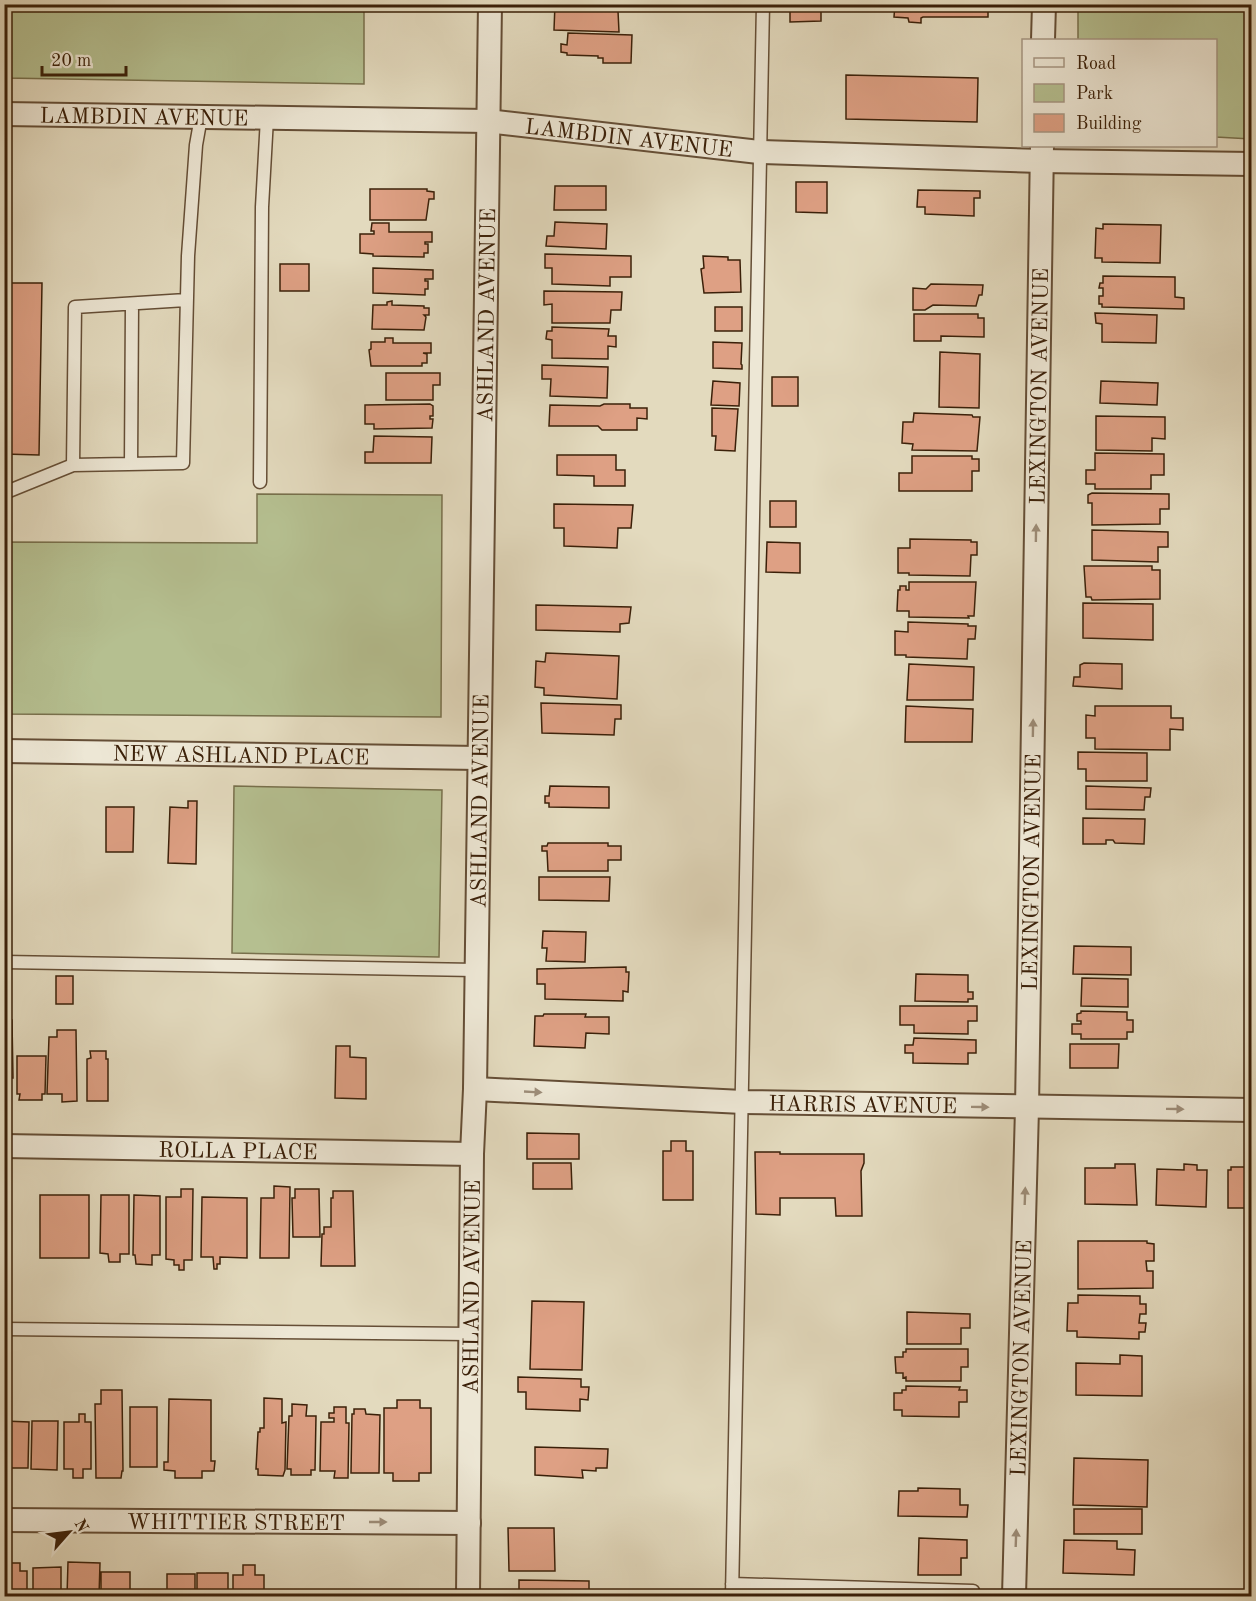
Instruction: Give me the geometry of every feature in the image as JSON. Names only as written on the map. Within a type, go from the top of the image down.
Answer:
[{"type":"street","name":"ASHLAND AVENUE","points":[[468,1596],[472,1154],[475,1089],[490,4]]},
{"type":"street","points":[[1043,39],[1044,4]]},
{"type":"street","name":"LAMBDIN AVENUE","points":[[4,114],[487,121],[759,152],[1042,153],[1251,164]]},
{"type":"street","name":"LEXINGTON AVENUE","points":[[1014,1596],[1027,1108],[1042,153]]},
{"type":"street","name":"NEW ASHLAND PLACE","points":[[4,752],[478,758]]},
{"type":"street","name":"HARRIS AVENUE","points":[[475,1089],[743,1102],[1251,1110]]},
{"type":"street","name":"ROLLA PLACE","points":[[4,1146],[472,1154]]},
{"type":"street","name":"WHITTIER STREET","points":[[4,1520],[469,1523]]},
{"type":"lane","points":[[763,4],[732,1590],[973,1591]]},
{"type":"lane","points":[[4,493],[73,465],[183,463],[186,300],[195,145],[201,117]]},
{"type":"lane","points":[[260,482],[262,207],[267,118]]},
{"type":"lane","points":[[73,465],[75,307],[186,300]]},
{"type":"lane","points":[[131,464],[132,304]]},
{"type":"lane","points":[[4,962],[476,970]]},
{"type":"lane","points":[[4,1329],[470,1334]]},
{"type":"green space","points":[[5,4],[364,5],[364,84],[5,78]]},
{"type":"green space","points":[[1078,5],[1251,5],[1251,139],[1217,137],[1217,39],[1078,39]]},
{"type":"green space","points":[[257,494],[442,495],[441,717],[5,714],[5,542],[257,543]]},
{"type":"green space","points":[[234,786],[442,790],[439,957],[232,953]]},
{"type":"building","points":[[555,4],[614,4],[614,10],[618,11],[619,32],[554,30]]},
{"type":"building","points":[[790,4],[821,4],[821,21],[790,22]]},
{"type":"building","points":[[895,4],[988,4],[988,17],[923,17],[921,23],[909,22],[908,18],[894,17]]},
{"type":"building","points":[[568,33],[632,35],[631,63],[603,63],[603,58],[598,58],[598,56],[567,55],[561,52],[561,44],[567,45]]},
{"type":"building","points":[[846,75],[978,78],[977,122],[846,119]]},
{"type":"building","points":[[796,182],[827,182],[827,213],[796,212]]},
{"type":"building","points":[[555,186],[606,186],[606,210],[554,210]]},
{"type":"building","points":[[370,189],[427,189],[427,191],[434,192],[434,199],[429,199],[426,220],[370,220]]},
{"type":"building","points":[[918,190],[980,191],[980,198],[974,198],[974,216],[925,214],[925,207],[917,207]]},
{"type":"building","points":[[555,222],[607,224],[606,249],[546,246],[547,236],[554,236]]},
{"type":"building","points":[[372,223],[389,223],[389,232],[432,232],[432,242],[425,242],[428,244],[428,253],[424,253],[424,257],[373,256],[373,254],[360,253],[360,234],[374,234],[374,231],[371,231]]},
{"type":"building","points":[[1103,224],[1161,225],[1160,263],[1102,262],[1102,258],[1095,258],[1096,228],[1103,229]]},
{"type":"building","points":[[545,254],[631,256],[631,277],[610,277],[610,286],[552,284],[552,268],[545,268]]},
{"type":"building","points":[[703,256],[740,260],[741,292],[704,293],[701,269],[704,268]]},
{"type":"building","points":[[280,264],[309,264],[309,291],[280,291]]},
{"type":"building","points":[[373,268],[433,270],[433,279],[425,279],[428,281],[428,289],[425,289],[425,295],[373,293]]},
{"type":"building","points":[[1103,276],[1175,277],[1175,297],[1184,298],[1184,309],[1102,307],[1102,304],[1099,304],[1099,296],[1103,296],[1103,288],[1099,288],[1100,283],[1103,283]]},
{"type":"building","points":[[4,283],[42,283],[39,455],[4,454]]},
{"type":"building","points":[[931,284],[983,285],[982,295],[979,295],[976,306],[933,305],[925,310],[913,310],[913,288],[926,289]]},
{"type":"building","points":[[544,291],[622,292],[621,310],[611,310],[610,323],[552,323],[552,304],[544,305]]},
{"type":"building","points":[[392,301],[392,305],[429,308],[429,315],[424,315],[426,317],[424,330],[372,329],[373,305],[387,305],[387,302]]},
{"type":"building","points":[[715,307],[742,307],[742,331],[715,331]]},
{"type":"building","points":[[1095,313],[1157,315],[1156,343],[1102,342],[1102,324],[1096,323]]},
{"type":"building","points":[[914,314],[978,314],[978,318],[984,318],[984,337],[941,336],[941,341],[914,341]]},
{"type":"building","points":[[552,327],[609,329],[608,336],[616,336],[616,347],[608,346],[608,359],[552,358],[552,340],[546,339],[547,331],[552,331]]},
{"type":"building","points":[[385,338],[393,338],[393,343],[431,343],[431,353],[423,353],[427,354],[427,363],[422,363],[422,366],[371,366],[369,350],[371,342],[385,342]]},
{"type":"building","points":[[713,342],[742,343],[742,369],[713,368]]},
{"type":"building","points":[[940,352],[980,354],[979,408],[939,407]]},
{"type":"building","points":[[542,365],[608,367],[607,398],[550,396],[551,379],[542,379]]},
{"type":"building","points":[[386,373],[440,373],[440,385],[433,385],[433,400],[386,400]]},
{"type":"building","points":[[772,377],[798,377],[798,406],[772,406]]},
{"type":"building","points":[[713,381],[740,383],[739,406],[711,405]]},
{"type":"building","points":[[1101,381],[1158,383],[1157,405],[1100,403]]},
{"type":"building","points":[[430,404],[433,406],[433,416],[430,416],[430,419],[433,419],[432,428],[374,429],[374,424],[365,424],[365,405]]},
{"type":"building","points":[[630,404],[630,408],[647,408],[647,419],[637,418],[637,430],[602,430],[598,426],[549,426],[550,405],[600,406]]},
{"type":"building","points":[[712,408],[738,409],[735,451],[715,450],[716,436],[712,436]]},
{"type":"building","points":[[914,413],[980,417],[977,451],[912,450],[913,444],[902,443],[903,422],[913,422]]},
{"type":"building","points":[[1096,416],[1165,417],[1165,439],[1152,438],[1152,451],[1096,450]]},
{"type":"building","points":[[374,436],[432,437],[431,463],[365,463],[365,452],[373,452]]},
{"type":"building","points":[[1095,453],[1164,454],[1164,475],[1151,475],[1151,489],[1095,489],[1095,484],[1086,484],[1086,470],[1095,470]]},
{"type":"building","points":[[557,455],[616,455],[616,470],[625,470],[625,486],[594,486],[594,476],[557,475]]},
{"type":"building","points":[[912,456],[972,456],[972,459],[979,459],[979,471],[972,471],[972,491],[899,491],[899,473],[912,473]]},
{"type":"building","points":[[1092,493],[1169,494],[1169,509],[1160,509],[1160,524],[1092,525],[1092,503],[1088,503],[1088,495]]},
{"type":"building","points":[[770,501],[796,501],[796,527],[770,527]]},
{"type":"building","points":[[554,504],[633,505],[631,528],[618,528],[617,548],[564,546],[564,528],[554,528]]},
{"type":"building","points":[[1092,530],[1168,532],[1168,547],[1158,547],[1158,562],[1092,560]]},
{"type":"building","points":[[910,539],[977,542],[977,555],[971,555],[970,576],[898,573],[898,548],[910,548]]},
{"type":"building","points":[[767,542],[800,543],[800,573],[766,572]]},
{"type":"building","points":[[1084,566],[1152,566],[1152,570],[1160,570],[1160,599],[1092,600],[1091,597],[1086,597]]},
{"type":"building","points":[[909,582],[976,582],[974,616],[968,616],[969,618],[909,617],[909,611],[897,611],[898,590],[900,586],[906,586],[906,590],[909,590]]},
{"type":"building","points":[[1083,603],[1153,604],[1153,640],[1083,638]]},
{"type":"building","points":[[536,605],[631,607],[629,623],[620,624],[620,632],[536,630]]},
{"type":"building","points":[[908,622],[976,626],[975,639],[968,639],[967,659],[895,655],[895,631],[908,632]]},
{"type":"building","points":[[546,653],[619,656],[617,699],[544,695],[544,688],[535,687],[536,661],[545,662]]},
{"type":"building","points":[[1084,663],[1122,664],[1122,689],[1073,686],[1074,677],[1080,677],[1080,665]]},
{"type":"building","points":[[909,664],[974,667],[973,700],[907,700]]},
{"type":"building","points":[[541,703],[621,705],[621,719],[615,719],[614,735],[542,733]]},
{"type":"building","points":[[906,706],[973,709],[972,742],[905,742]]},
{"type":"building","points":[[1095,706],[1171,706],[1171,718],[1183,718],[1183,730],[1170,729],[1170,750],[1095,749],[1095,738],[1086,738],[1086,715],[1095,716]]},
{"type":"building","points":[[1078,752],[1147,753],[1147,781],[1086,781],[1086,769],[1078,769]]},
{"type":"building","points":[[550,786],[609,787],[609,808],[549,807],[549,803],[545,803],[545,796],[549,796]]},
{"type":"building","points":[[1086,786],[1151,788],[1150,797],[1145,797],[1144,810],[1086,809]]},
{"type":"building","points":[[188,801],[197,801],[196,864],[168,863],[170,807],[188,808]]},
{"type":"building","points":[[106,807],[134,807],[133,852],[106,852]]},
{"type":"building","points":[[1083,818],[1145,819],[1144,844],[1115,843],[1113,840],[1106,840],[1106,844],[1083,844]]},
{"type":"building","points":[[548,843],[608,843],[608,846],[621,846],[621,860],[608,860],[608,871],[548,871],[547,851],[542,851],[542,846],[547,846]]},
{"type":"building","points":[[539,877],[610,877],[609,901],[539,900]]},
{"type":"building","points":[[543,931],[586,932],[585,962],[546,961],[547,948],[542,948]]},
{"type":"building","points":[[1074,946],[1131,947],[1131,975],[1073,974]]},
{"type":"building","points":[[626,967],[626,972],[629,972],[628,992],[623,991],[623,1001],[545,999],[545,984],[537,984],[537,969]]},
{"type":"building","points":[[916,974],[968,975],[968,992],[973,992],[973,999],[968,999],[968,1002],[915,1001]]},
{"type":"building","points":[[56,976],[73,976],[73,1004],[56,1004]]},
{"type":"building","points":[[1082,978],[1128,979],[1128,1007],[1081,1006]]},
{"type":"building","points":[[900,1006],[977,1006],[977,1021],[968,1021],[968,1034],[914,1033],[914,1025],[900,1025]]},
{"type":"building","points":[[1081,1011],[1127,1012],[1127,1020],[1133,1020],[1133,1032],[1127,1032],[1127,1039],[1081,1039],[1081,1034],[1072,1034],[1072,1024],[1081,1024],[1081,1021],[1077,1021],[1077,1014]]},
{"type":"building","points":[[586,1014],[585,1017],[609,1017],[609,1034],[586,1033],[585,1048],[534,1046],[535,1016]]},
{"type":"building","points":[[4,1020],[12,1020],[13,1078],[4,1078]]},
{"type":"building","points":[[57,1030],[76,1030],[77,1101],[62,1102],[62,1094],[47,1094],[49,1037],[57,1037]]},
{"type":"building","points":[[914,1038],[976,1040],[976,1053],[968,1053],[968,1064],[913,1063],[913,1053],[905,1053],[905,1045],[913,1045]]},
{"type":"building","points":[[1070,1044],[1119,1044],[1118,1068],[1070,1068]]},
{"type":"building","points":[[336,1046],[350,1046],[350,1057],[366,1058],[366,1099],[335,1098]]},
{"type":"building","points":[[90,1051],[106,1051],[108,1101],[87,1101],[87,1059],[91,1058]]},
{"type":"building","points":[[17,1056],[46,1056],[45,1094],[42,1094],[42,1100],[19,1100]]},
{"type":"building","points":[[527,1133],[579,1134],[579,1159],[527,1159]]},
{"type":"building","points":[[671,1141],[686,1141],[686,1151],[693,1151],[693,1200],[663,1200],[663,1151],[671,1151]]},
{"type":"building","points":[[755,1152],[864,1154],[861,1171],[862,1216],[836,1216],[835,1198],[780,1198],[780,1215],[756,1214]]},
{"type":"building","points":[[533,1163],[571,1163],[572,1189],[533,1189]]},
{"type":"building","points":[[1115,1164],[1135,1164],[1137,1205],[1085,1204],[1085,1168],[1115,1168]]},
{"type":"building","points":[[1184,1164],[1197,1165],[1197,1170],[1207,1170],[1206,1207],[1156,1205],[1157,1169],[1184,1170]]},
{"type":"building","points":[[1231,1167],[1251,1167],[1252,1208],[1228,1208],[1228,1170],[1231,1170]]},
{"type":"building","points":[[274,1186],[290,1187],[289,1258],[260,1258],[261,1198],[274,1198]]},
{"type":"building","points":[[181,1189],[193,1189],[192,1260],[184,1260],[184,1270],[179,1270],[179,1265],[174,1265],[174,1260],[166,1259],[166,1197],[181,1197]]},
{"type":"building","points":[[295,1189],[319,1189],[320,1237],[293,1237],[292,1198],[295,1198]]},
{"type":"building","points":[[333,1191],[353,1191],[355,1266],[321,1266],[322,1234],[324,1234],[324,1227],[331,1227]]},
{"type":"building","points":[[40,1195],[89,1195],[89,1258],[40,1258]]},
{"type":"building","points":[[101,1195],[129,1195],[129,1254],[120,1254],[120,1262],[109,1262],[108,1254],[100,1253]]},
{"type":"building","points":[[134,1195],[160,1196],[160,1255],[152,1255],[152,1265],[136,1264],[135,1255],[133,1255]]},
{"type":"building","points":[[202,1197],[247,1198],[247,1258],[220,1257],[220,1264],[217,1264],[217,1269],[214,1269],[213,1257],[201,1257]]},
{"type":"building","points":[[1078,1241],[1147,1241],[1147,1243],[1154,1244],[1154,1261],[1146,1261],[1147,1271],[1153,1271],[1153,1288],[1078,1289]]},
{"type":"building","points":[[1078,1295],[1140,1296],[1140,1304],[1146,1304],[1146,1314],[1140,1314],[1139,1323],[1146,1323],[1145,1332],[1139,1332],[1139,1339],[1077,1337],[1077,1331],[1067,1331],[1068,1303],[1078,1303]]},
{"type":"building","points":[[532,1301],[584,1302],[582,1370],[530,1369]]},
{"type":"building","points":[[907,1312],[970,1314],[970,1328],[961,1328],[961,1344],[907,1344]]},
{"type":"building","points":[[906,1349],[968,1349],[968,1367],[961,1367],[961,1381],[906,1381],[903,1373],[896,1373],[895,1357],[903,1357]]},
{"type":"building","points":[[1120,1355],[1142,1356],[1142,1396],[1076,1395],[1076,1363],[1120,1364]]},
{"type":"building","points":[[518,1377],[581,1379],[581,1387],[589,1387],[588,1400],[580,1399],[580,1411],[526,1409],[526,1392],[518,1392]]},
{"type":"building","points":[[906,1386],[960,1387],[959,1390],[967,1390],[967,1402],[959,1402],[959,1417],[902,1416],[902,1410],[894,1410],[894,1393],[902,1393],[902,1390],[906,1390]]},
{"type":"building","points":[[101,1390],[122,1390],[123,1471],[121,1478],[96,1478],[95,1404],[101,1404]]},
{"type":"building","points":[[264,1398],[282,1399],[282,1423],[286,1422],[283,1476],[258,1475],[258,1469],[256,1469],[258,1432],[260,1428],[264,1428]]},
{"type":"building","points":[[169,1399],[211,1400],[211,1461],[215,1461],[214,1471],[202,1471],[202,1478],[175,1478],[175,1471],[164,1470],[164,1462],[168,1462]]},
{"type":"building","points":[[397,1400],[420,1400],[420,1408],[431,1408],[431,1473],[419,1473],[419,1481],[393,1481],[393,1473],[384,1473],[384,1408],[397,1408]]},
{"type":"building","points":[[292,1404],[307,1405],[306,1416],[316,1416],[315,1470],[311,1470],[311,1475],[291,1475],[291,1469],[287,1469],[289,1416],[292,1416]]},
{"type":"building","points":[[130,1407],[157,1407],[157,1467],[130,1467]]},
{"type":"building","points":[[334,1407],[346,1407],[346,1423],[349,1423],[348,1478],[334,1478],[335,1471],[320,1471],[321,1422],[334,1422],[334,1418],[329,1418],[329,1413],[334,1413]]},
{"type":"building","points":[[354,1409],[365,1409],[366,1414],[380,1415],[379,1473],[351,1473]]},
{"type":"building","points":[[79,1414],[85,1414],[85,1422],[91,1422],[91,1469],[83,1469],[83,1478],[73,1478],[73,1469],[64,1469],[64,1422],[79,1422]]},
{"type":"building","points":[[4,1421],[29,1422],[28,1468],[4,1468]]},
{"type":"building","points":[[32,1421],[58,1421],[57,1470],[31,1469]]},
{"type":"building","points":[[535,1447],[608,1449],[607,1468],[596,1468],[596,1471],[582,1470],[583,1478],[535,1475]]},
{"type":"building","points":[[1074,1458],[1148,1460],[1147,1507],[1073,1505]]},
{"type":"building","points":[[918,1488],[960,1489],[960,1505],[968,1505],[967,1517],[898,1516],[899,1491],[918,1491]]},
{"type":"building","points":[[1074,1509],[1142,1509],[1142,1534],[1074,1534]]},
{"type":"building","points":[[508,1528],[554,1528],[555,1571],[509,1571]]},
{"type":"building","points":[[919,1538],[967,1540],[967,1558],[961,1558],[961,1575],[918,1575]]},
{"type":"building","points":[[1064,1540],[1117,1541],[1117,1549],[1135,1550],[1134,1575],[1063,1573]]},
{"type":"building","points":[[68,1562],[100,1563],[99,1596],[67,1596]]},
{"type":"building","points":[[9,1563],[20,1563],[20,1571],[27,1571],[27,1596],[4,1596],[4,1571],[9,1571]]},
{"type":"building","points":[[243,1565],[255,1565],[255,1575],[264,1575],[264,1596],[233,1596],[233,1575],[243,1575]]},
{"type":"building","points":[[61,1567],[61,1596],[33,1596],[33,1568]]},
{"type":"building","points":[[101,1572],[130,1572],[130,1596],[101,1596]]},
{"type":"building","points":[[197,1573],[228,1573],[228,1596],[197,1596]]},
{"type":"building","points":[[167,1574],[195,1574],[195,1596],[167,1596]]},
{"type":"building","points":[[519,1580],[589,1581],[589,1596],[510,1596],[510,1593],[519,1593]]}]
